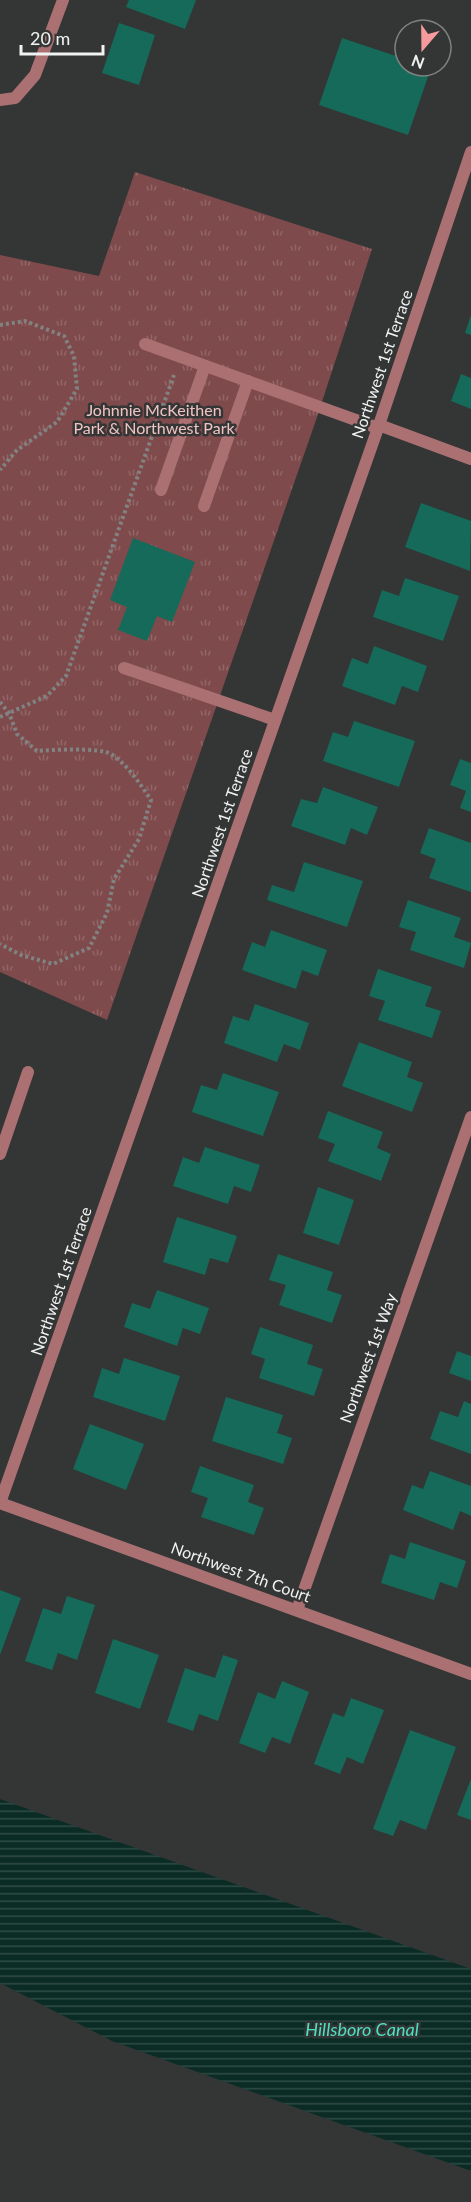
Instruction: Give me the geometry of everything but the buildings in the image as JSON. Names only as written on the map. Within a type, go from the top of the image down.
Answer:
[{"type":"street","points":[[0,100],[15,98],[35,75],[63,0]]},
{"type":"street","name":"Northwest 1st Terrace","points":[[0,1503],[379,426],[471,152]]},
{"type":"street","points":[[145,344],[471,459]]},
{"type":"street","points":[[161,490],[205,366]]},
{"type":"street","points":[[204,506],[248,381]]},
{"type":"street","points":[[124,668],[276,720]]},
{"type":"street","points":[[0,1154],[28,1072]]},
{"type":"street","name":"Northwest 1st Way","points":[[297,1610],[471,1117]]},
{"type":"street","name":"Northwest 7th Court","points":[[0,1503],[471,1674]]},
{"type":"path","points":[[0,325],[25,321],[64,336],[74,356],[77,389],[57,422],[17,450],[0,470]]},
{"type":"path","points":[[0,717],[47,696],[66,676],[180,357]]},
{"type":"path","points":[[0,702],[9,713],[17,734],[37,751],[69,749],[110,753],[136,778],[152,800],[139,838],[114,879],[107,913],[89,948],[53,964],[21,955],[0,944]]},
{"type":"green space","name":"Johnnie McKeithen Park & Northwest Park","points":[[135,172],[372,249],[316,420],[107,1020],[0,972],[0,255],[99,276]]},
{"type":"water","name":"Hillsboro Canal","points":[[0,1799],[471,1969],[471,2171],[112,2041],[0,1983]]}]
